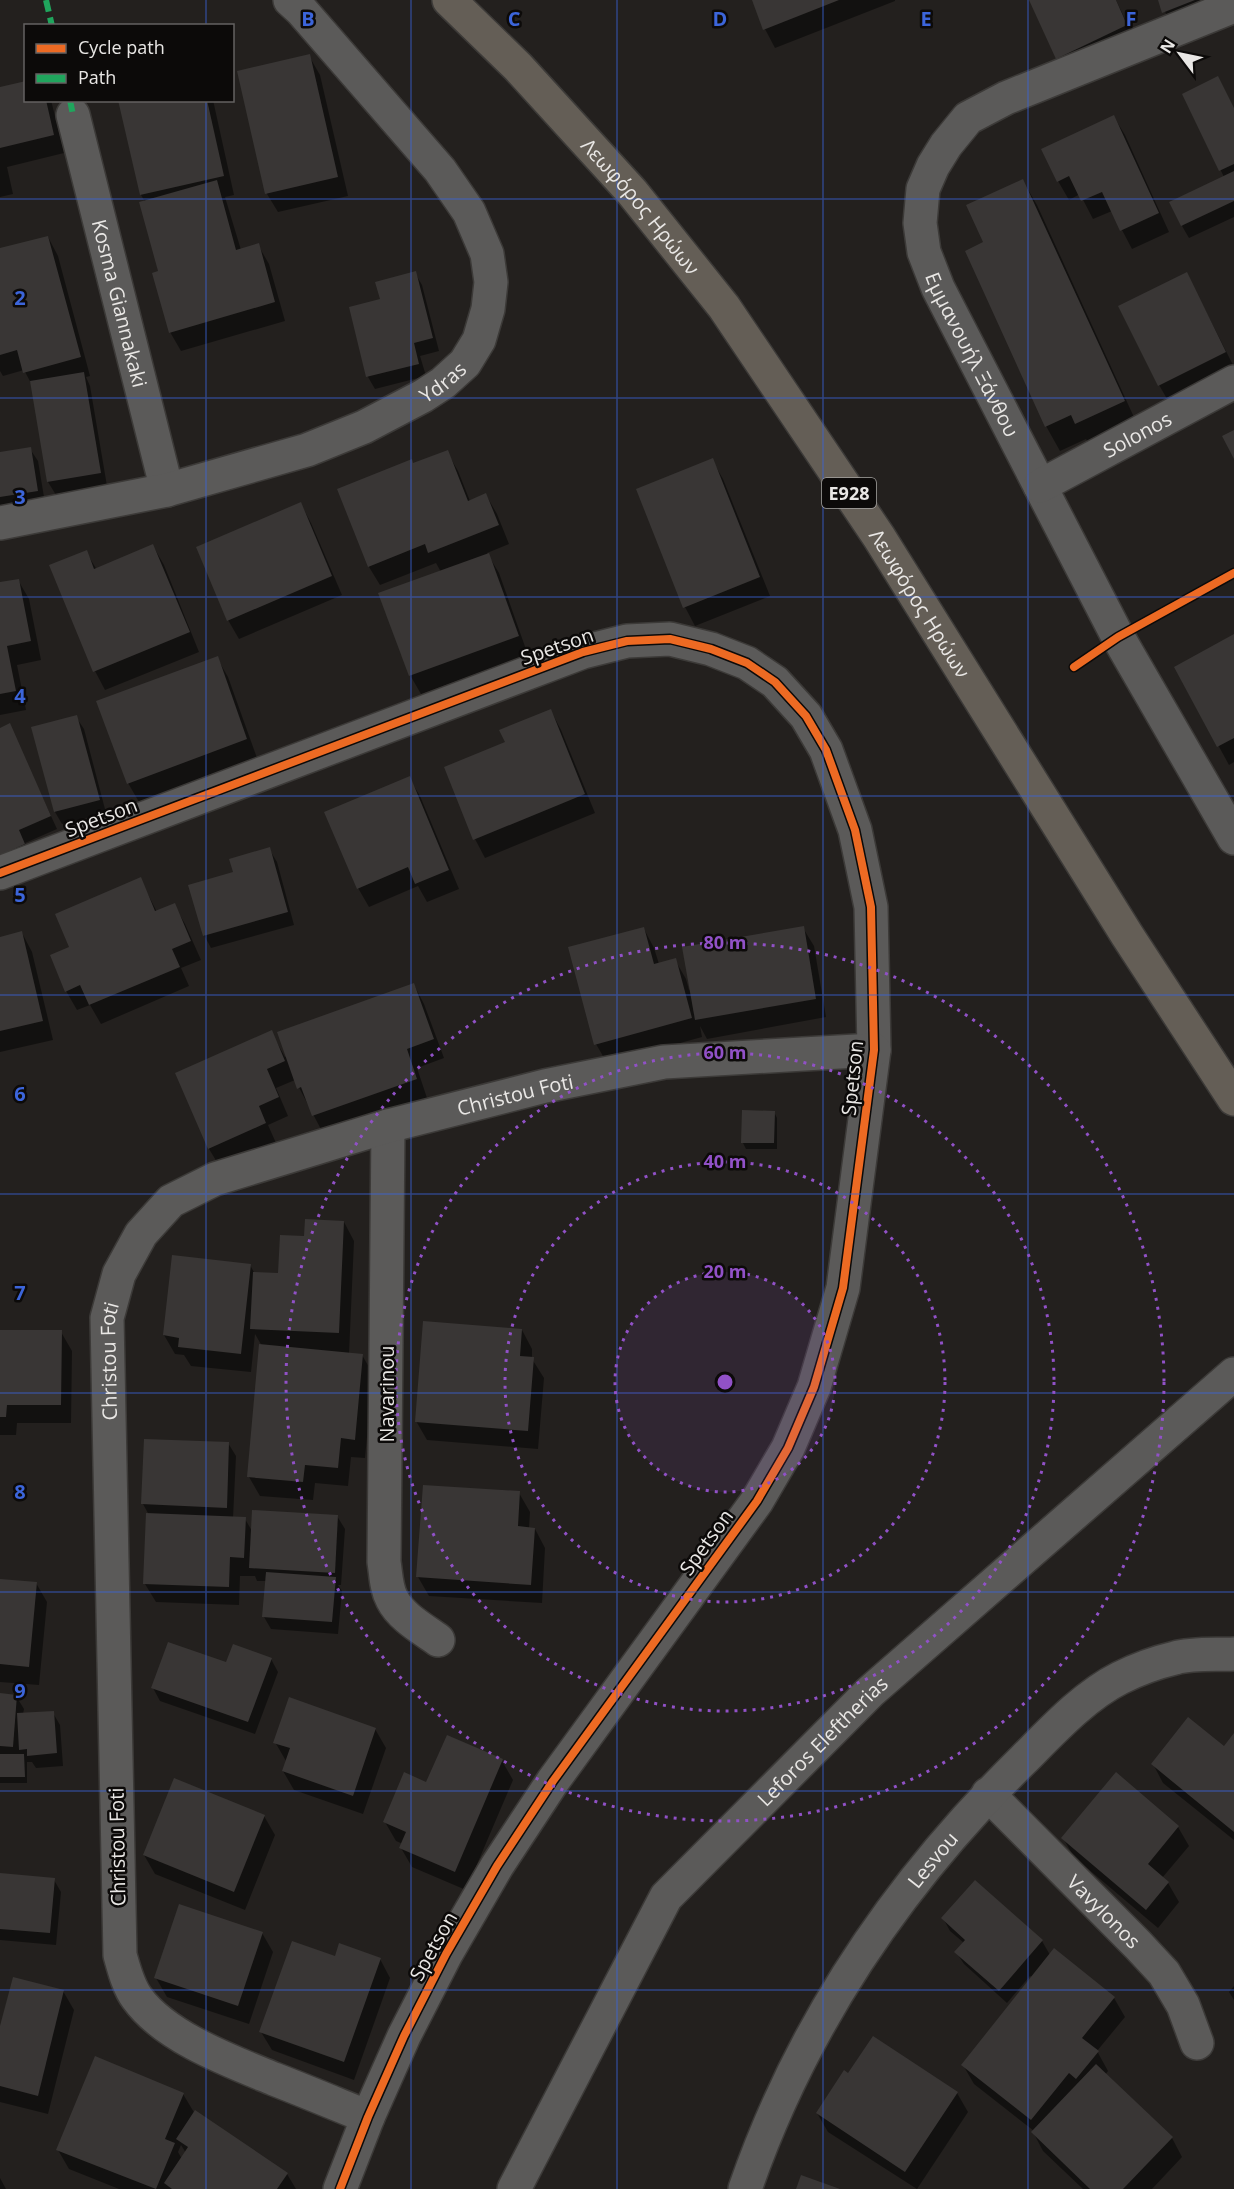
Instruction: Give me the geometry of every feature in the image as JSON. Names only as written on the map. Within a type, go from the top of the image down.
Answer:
[{"type":"main road","name":"Λεωφόρος Ηρώων","points":[[449,0],[518,67],[632,192],[724,307],[879,537],[1127,934],[1234,1099]]},
{"type":"street","name":"Ydras","points":[[0,523],[167,490],[306,450],[363,427],[423,396],[443,383],[465,363],[479,340],[488,309],[491,282],[487,254],[469,212],[440,170],[290,0]]},
{"type":"street","name":"Εμμανουήλ Ξάνθου","points":[[1234,6],[1006,98],[968,118],[945,145],[933,166],[923,189],[920,223],[924,252],[938,288],[1118,637],[1222,791],[1234,838]]},
{"type":"street","name":"Kosma Giannakaki","points":[[73,115],[167,490]]},
{"type":"street","name":"Solonos","points":[[1040,486],[1234,382]]},
{"type":"street","name":"Spetson","points":[[0,873],[583,652],[627,641],[670,639],[711,649],[747,663],[775,682],[806,716],[826,750],[855,830],[871,907],[874,1050],[843,1288],[814,1387],[788,1448],[757,1501],[553,1781],[497,1866],[435,1974],[404,2036],[368,2117],[340,2189]]},
{"type":"street","name":"Christou Foti","points":[[368,2117],[218,2056],[179,2034],[136,1997],[125,1972],[120,1955],[118,1914],[107,1318],[119,1274],[141,1234],[171,1201],[214,1179],[388,1126],[545,1086],[664,1062],[874,1050]]},
{"type":"street","name":"Navarinou","points":[[388,1126],[384,1562],[392,1600],[403,1613],[438,1640]]},
{"type":"street","name":"Leforos Eleftherias","points":[[514,2189],[666,1897],[870,1692],[1234,1374]]},
{"type":"street","name":"Lesvou","points":[[745,2189],[760,2145],[836,1992],[879,1926],[932,1857],[988,1794],[1074,1710],[1119,1678],[1176,1657],[1234,1654]]},
{"type":"street","name":"Vavylonos","points":[[988,1794],[1164,1973],[1183,2005],[1197,2043]]},
{"type":"building","points":[[752,0],[839,0],[763,30]]},
{"type":"building","points":[[1029,0],[1116,0],[1127,25],[1056,59]]},
{"type":"building","points":[[1158,0],[1195,0],[1162,13]]},
{"type":"building","points":[[310,54],[338,177],[265,194],[237,71]]},
{"type":"building","points":[[1218,76],[1234,108],[1234,164],[1219,171],[1182,94]]},
{"type":"building","points":[[24,81],[24,102],[46,102],[54,135],[0,148],[0,87]]},
{"type":"building","points":[[118,102],[207,102],[224,176],[140,195]]},
{"type":"building","points":[[1114,115],[1159,213],[1120,231],[1102,192],[1081,201],[1069,176],[1057,182],[1041,149]]},
{"type":"building","points":[[1234,171],[1234,201],[1181,226],[1169,202]]},
{"type":"building","points":[[1023,179],[1125,401],[1075,424],[1071,415],[1045,427],[965,251],[983,242],[966,205]]},
{"type":"building","points":[[217,180],[236,250],[259,243],[275,302],[169,333],[152,273],[158,271],[139,202]]},
{"type":"building","points":[[48,236],[81,357],[23,373],[17,350],[0,355],[0,248]]},
{"type":"building","points":[[416,271],[433,338],[414,343],[419,364],[366,377],[349,307],[380,299],[375,282]]},
{"type":"building","points":[[1187,272],[1226,352],[1158,386],[1118,306]]},
{"type":"building","points":[[84,372],[101,473],[47,482],[30,381]]},
{"type":"building","points":[[1234,430],[1234,459],[1222,436]]},
{"type":"building","points":[[31,447],[38,491],[0,497],[0,452]]},
{"type":"building","points":[[448,450],[468,501],[486,493],[499,525],[428,553],[425,544],[368,567],[337,489],[412,459],[413,463]]},
{"type":"building","points":[[713,458],[760,577],[683,608],[636,489]]},
{"type":"building","points":[[301,502],[332,576],[227,621],[196,547]]},
{"type":"building","points":[[153,544],[190,632],[93,672],[49,565],[87,550],[94,569]]},
{"type":"building","points":[[489,553],[519,636],[409,676],[378,593]]},
{"type":"building","points":[[19,579],[31,641],[7,646],[16,691],[0,694],[0,582]]},
{"type":"building","points":[[1234,634],[1234,738],[1217,747],[1174,667]]},
{"type":"building","points":[[218,656],[247,739],[127,784],[96,701]]},
{"type":"building","points":[[551,709],[585,794],[473,840],[444,767],[505,742],[499,730]]},
{"type":"building","points":[[77,715],[100,800],[54,812],[31,727]]},
{"type":"building","points":[[10,723],[51,816],[19,830],[25,844],[0,855],[0,728]]},
{"type":"building","points":[[410,776],[449,870],[415,884],[408,867],[357,889],[324,812]]},
{"type":"building","points":[[270,847],[288,912],[203,936],[188,885],[233,872],[229,859]]},
{"type":"building","points":[[141,877],[155,911],[175,903],[191,941],[172,949],[180,967],[89,1005],[80,985],[65,992],[50,955],[69,947],[55,914]]},
{"type":"building","points":[[804,926],[816,999],[695,1020],[682,947]]},
{"type":"building","points":[[644,927],[654,964],[676,958],[692,1018],[594,1045],[568,947]]},
{"type":"building","points":[[22,931],[43,1021],[0,1031],[0,937]]},
{"type":"building","points":[[414,983],[434,1039],[407,1049],[417,1079],[312,1116],[301,1087],[297,1089],[277,1032]]},
{"type":"building","points":[[272,1030],[285,1061],[267,1069],[279,1097],[259,1106],[266,1123],[208,1149],[175,1073]]},
{"type":"building","points":[[742,1110],[775,1111],[774,1143],[741,1143]]},
{"type":"building","points":[[305,1219],[344,1221],[339,1333],[250,1329],[253,1272],[278,1273],[280,1235],[304,1236]]},
{"type":"building","points":[[172,1255],[251,1264],[241,1354],[178,1347],[179,1338],[163,1335]]},
{"type":"building","points":[[423,1321],[522,1329],[520,1356],[534,1357],[528,1431],[415,1422]]},
{"type":"building","points":[[0,1330],[62,1330],[61,1405],[7,1405],[6,1417],[0,1417]]},
{"type":"building","points":[[259,1344],[363,1354],[355,1440],[341,1438],[338,1468],[305,1465],[303,1482],[247,1477]]},
{"type":"building","points":[[144,1439],[229,1442],[227,1508],[141,1504]]},
{"type":"building","points":[[423,1485],[520,1491],[518,1526],[535,1528],[531,1585],[416,1577]]},
{"type":"building","points":[[252,1510],[338,1515],[335,1573],[249,1568]]},
{"type":"building","points":[[146,1513],[246,1517],[244,1558],[230,1557],[229,1587],[143,1584]]},
{"type":"building","points":[[266,1572],[336,1577],[332,1622],[262,1617]]},
{"type":"building","points":[[0,1579],[37,1582],[29,1667],[0,1664]]},
{"type":"building","points":[[168,1642],[226,1662],[233,1644],[272,1658],[248,1722],[151,1688]]},
{"type":"building","points":[[0,1693],[17,1695],[13,1747],[0,1746]]},
{"type":"building","points":[[289,1697],[376,1728],[353,1796],[282,1771],[290,1748],[273,1743]]},
{"type":"building","points":[[54,1711],[57,1753],[27,1756],[27,1749],[19,1750],[17,1713]]},
{"type":"building","points":[[1188,1717],[1224,1746],[1234,1733],[1234,1832],[1151,1764]]},
{"type":"building","points":[[447,1735],[503,1759],[455,1872],[399,1848],[406,1832],[383,1822],[404,1772],[426,1782]]},
{"type":"building","points":[[0,1754],[24,1754],[25,1777],[0,1777]]},
{"type":"building","points":[[1116,1772],[1179,1826],[1148,1864],[1169,1882],[1146,1910],[1061,1838]]},
{"type":"building","points":[[174,1778],[265,1815],[234,1892],[143,1855]]},
{"type":"building","points":[[0,1873],[55,1878],[50,1933],[0,1929]]},
{"type":"building","points":[[975,1880],[1043,1940],[999,1991],[954,1952],[965,1940],[941,1918]]},
{"type":"building","points":[[179,1904],[263,1932],[238,2006],[154,1978]]},
{"type":"building","points":[[292,1941],[335,1956],[339,1943],[381,1958],[344,2062],[259,2032]]},
{"type":"building","points":[[1054,1948],[1115,1997],[1082,2038],[1099,2051],[1076,2079],[1069,2073],[1031,2120],[961,2065]]},
{"type":"building","points":[[13,1977],[64,1990],[38,2096],[0,2086],[0,2026]]},
{"type":"building","points":[[873,2036],[958,2092],[905,2172],[816,2113],[844,2070],[848,2073]]},
{"type":"building","points":[[95,2056],[184,2093],[165,2139],[175,2143],[156,2189],[56,2150]]},
{"type":"building","points":[[1096,2064],[1173,2137],[1123,2189],[1090,2189],[1031,2132]]},
{"type":"building","points":[[195,2110],[288,2173],[277,2189],[172,2189],[164,2183],[188,2147],[176,2139]]},
{"type":"building","points":[[801,2175],[840,2189],[796,2189]]},
{"type":"marked path","points":[[46,0],[52,24]]},
{"type":"marked path","points":[[70,102],[73,115]]},
{"type":"cycle path","points":[[1074,667],[1118,637],[1234,573]]},
{"type":"cycle path","points":[[0,873],[583,652],[627,641],[670,639],[711,649],[747,663],[775,682],[806,716],[826,750],[855,830],[871,907],[874,1050],[843,1288],[814,1387],[788,1448],[757,1501],[553,1781],[497,1866],[446,1954],[404,2036],[368,2117],[340,2189]]}]
